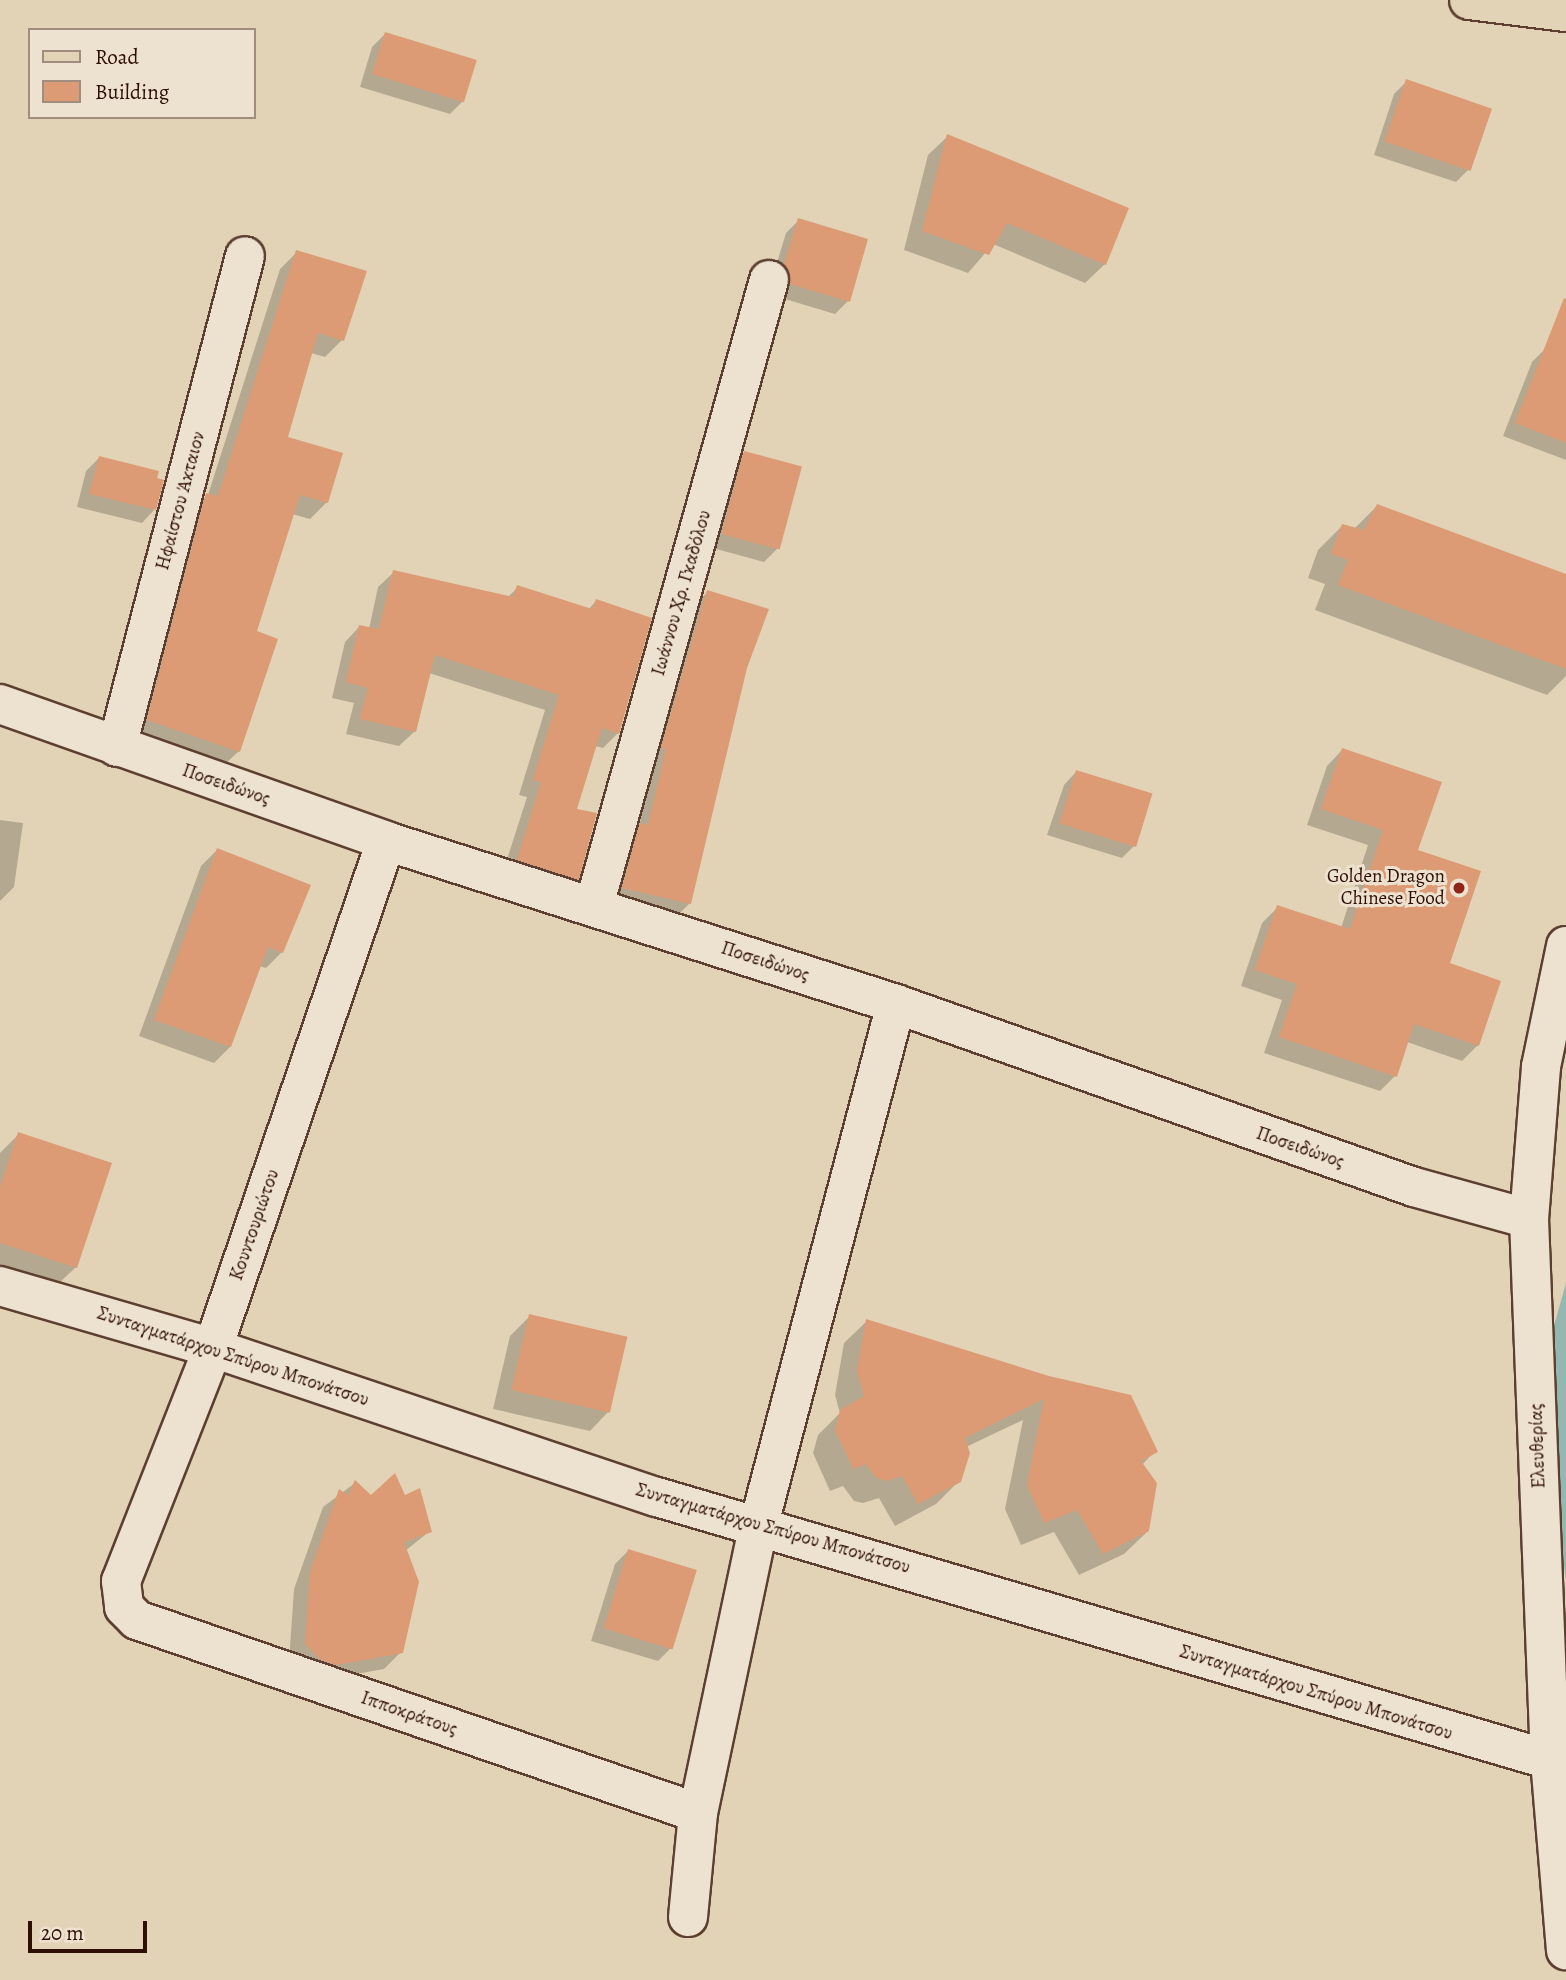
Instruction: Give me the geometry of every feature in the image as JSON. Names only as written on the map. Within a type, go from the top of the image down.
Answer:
[{"type":"main road","points":[[1469,0],[1566,12]]},
{"type":"street","name":"Ηφαίστου Άκταιον","points":[[117,747],[245,256]]},
{"type":"street","name":"Ιωάννου Χρ. Γκαδόλου","points":[[594,906],[769,280]]},
{"type":"street","name":"Ποσειδώνος","points":[[0,704],[386,841],[896,1004],[1388,1178],[1529,1219]]},
{"type":"street","name":"Κουντουριώτου","points":[[124,1607],[121,1581],[213,1348],[386,841]]},
{"type":"street","name":"Ελευθερίας","points":[[1566,946],[1541,1067],[1529,1219],[1550,1760],[1566,1950]]},
{"type":"street","points":[[688,1917],[698,1813],[759,1524],[896,1004]]},
{"type":"street","name":"Συνταγματάρχου Σπύρου Μπονάτσου","points":[[0,1286],[213,1348],[657,1497],[759,1524],[1550,1760]]},
{"type":"street","name":"Ιπποκράτους","points":[[124,1607],[137,1620],[698,1813]]},
{"type":"water","points":[[1566,1283],[1566,1580],[1554,1495],[1546,1354]]},
{"type":"building","points":[[385,32],[477,60],[464,102],[372,74]]},
{"type":"building","points":[[1406,79],[1492,109],[1471,171],[1385,141]]},
{"type":"building","points":[[947,134],[1129,208],[1106,265],[1007,223],[989,255],[922,231]]},
{"type":"building","points":[[798,218],[868,239],[850,302],[790,284],[784,265]]},
{"type":"building","points":[[296,250],[367,271],[344,341],[318,333],[288,437],[343,453],[328,503],[300,495],[257,631],[278,639],[240,752],[147,720],[206,493],[218,496]]},
{"type":"building","points":[[1564,298],[1566,299],[1566,443],[1515,423]]},
{"type":"building","points":[[744,451],[802,467],[780,550],[722,534]]},
{"type":"building","points":[[99,456],[159,471],[157,478],[164,480],[156,510],[89,494]]},
{"type":"building","points":[[1377,504],[1566,574],[1566,669],[1338,585],[1348,560],[1331,554],[1342,524],[1364,530]]},
{"type":"building","points":[[393,570],[513,597],[517,585],[592,609],[596,599],[652,618],[619,734],[602,728],[577,809],[597,813],[579,880],[517,860],[541,782],[533,780],[559,695],[435,655],[416,732],[360,719],[368,688],[346,682],[359,625],[379,629]]},
{"type":"building","points":[[707,590],[769,609],[747,668],[691,904],[622,888],[640,823],[648,825],[666,749],[661,748]]},
{"type":"building","points":[[1342,748],[1442,782],[1418,850],[1481,871],[1450,963],[1501,981],[1479,1046],[1414,1024],[1397,1077],[1279,1037],[1297,984],[1255,970],[1277,905],[1350,929],[1383,830],[1321,809]]},
{"type":"building","points":[[1076,770],[1153,793],[1136,847],[1060,824]]},
{"type":"building","points":[[217,848],[311,885],[283,953],[268,947],[231,1047],[154,1020]]},
{"type":"building","points":[[18,1132],[112,1163],[77,1268],[0,1243],[0,1187]]},
{"type":"building","points":[[529,1314],[627,1337],[610,1413],[511,1390]]},
{"type":"building","points":[[866,1319],[1049,1376],[1131,1395],[1158,1452],[1141,1461],[1157,1483],[1149,1531],[1103,1554],[1077,1510],[1044,1523],[1027,1485],[1044,1399],[965,1438],[970,1453],[961,1482],[918,1504],[902,1476],[887,1481],[876,1478],[866,1464],[853,1469],[835,1430],[840,1410],[864,1396],[857,1371]]},
{"type":"building","points":[[395,1473],[405,1495],[420,1488],[432,1532],[404,1542],[419,1582],[403,1653],[336,1665],[321,1660],[305,1644],[310,1572],[339,1489],[348,1495],[355,1480],[371,1495]]},
{"type":"building","points":[[628,1549],[697,1570],[673,1649],[604,1628]]},
{"type":"place","name":"Golden Dragon Chinese Food","points":[[1459,888]]}]
